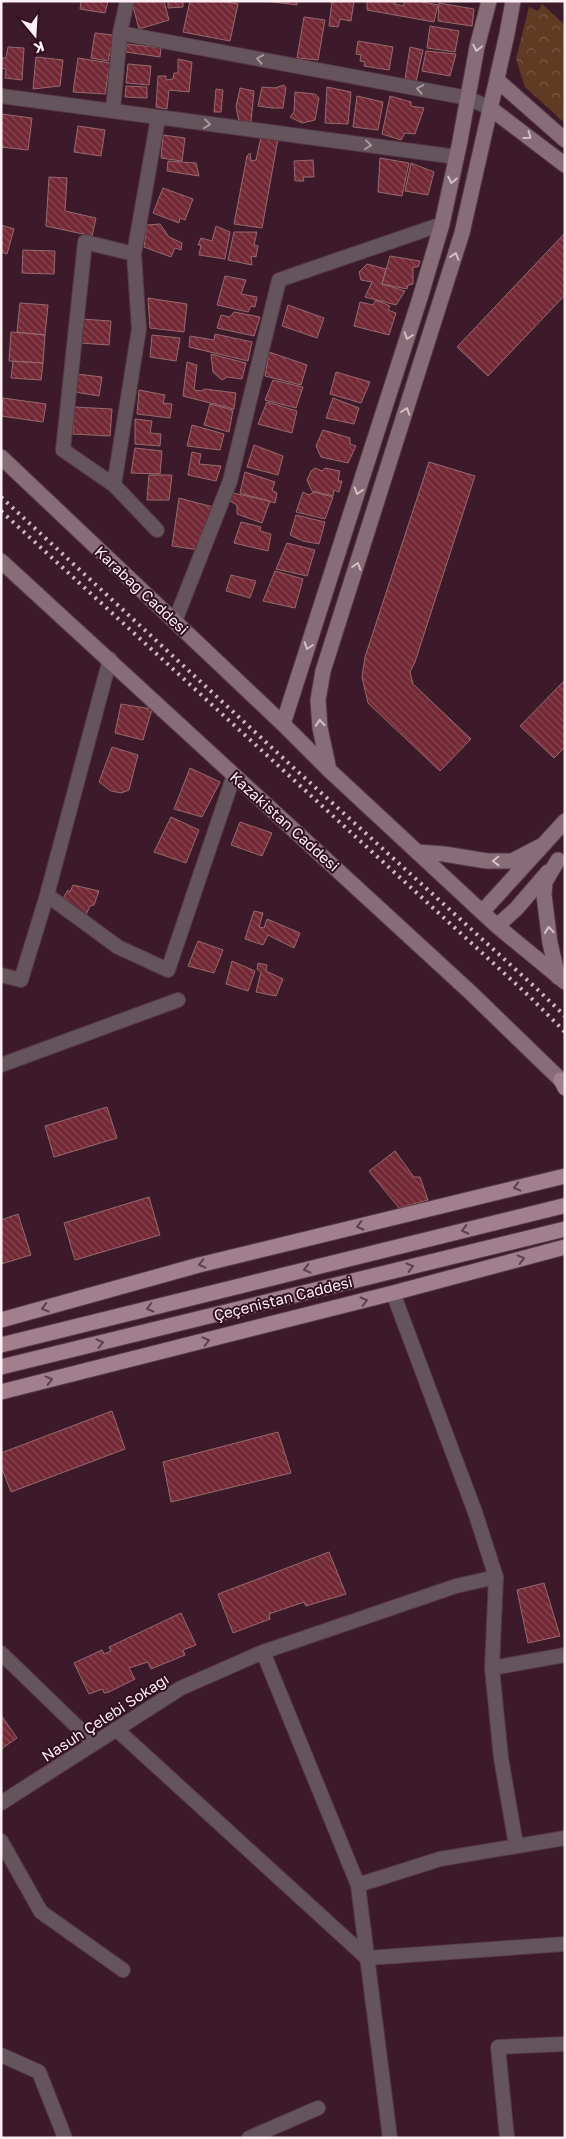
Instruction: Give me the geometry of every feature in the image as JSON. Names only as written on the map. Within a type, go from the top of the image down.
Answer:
[{"type":"main road","points":[[283,724],[442,224],[457,157],[477,47],[489,1]]},
{"type":"main road","points":[[329,770],[320,728],[318,700],[323,671],[462,232],[513,1]]},
{"type":"main road","points":[[497,80],[565,140]]},
{"type":"main road","points":[[490,108],[565,165]]},
{"type":"main road","name":"Karabağ Caddesi","points":[[1,457],[417,852],[482,912],[562,979]]},
{"type":"main road","name":"Kazakistan Caddesi","points":[[1,561],[110,659],[470,992],[564,1084]]},
{"type":"main road","points":[[482,912],[565,821]]},
{"type":"main road","points":[[417,852],[487,861],[512,861],[541,846]]},
{"type":"main road","points":[[498,926],[516,909],[562,856]]},
{"type":"main road","points":[[562,856],[545,882],[544,895],[550,943],[562,979]]},
{"type":"main road","points":[[1,1320],[199,1265],[564,1176]]},
{"type":"main road","name":"Çeçenistan Caddesi","points":[[1,1345],[564,1206]]},
{"type":"main road","name":"Çeçenistan Caddesi","points":[[1,1367],[565,1229]]},
{"type":"main road","points":[[1,1392],[565,1248]]},
{"type":"street","points":[[112,110],[120,33],[127,1]]},
{"type":"street","points":[[120,33],[468,98],[490,108]]},
{"type":"street","points":[[1,96],[457,157]]},
{"type":"street","points":[[114,485],[138,329],[134,254],[158,118]]},
{"type":"street","points":[[175,621],[230,481],[279,280],[442,224]]},
{"type":"street","points":[[134,254],[85,242],[64,450],[114,485],[157,530]]},
{"type":"street","points":[[1,975],[21,980],[110,659]]},
{"type":"street","points":[[46,895],[118,947],[168,970],[234,775]]},
{"type":"street","points":[[1,1065],[178,1000]]},
{"type":"street","points":[[393,1293],[475,1512],[496,1577],[492,1668],[501,1758],[516,1845]]},
{"type":"street","name":"Nasuh Çelebi Sokağı","points":[[1,1804],[181,1688],[263,1652],[456,1586],[496,1577]]},
{"type":"street","points":[[263,1652],[317,1780],[358,1885],[390,2138]]},
{"type":"street","points":[[1,1653],[94,1743]]},
{"type":"street","points":[[492,1668],[565,1655]]},
{"type":"street","points":[[116,1729],[367,1958],[565,1944]]},
{"type":"street","points":[[358,1885],[440,1859],[565,1838]]},
{"type":"street","points":[[1,1841],[41,1912],[123,1970]]},
{"type":"street","points":[[507,2138],[498,2047],[565,2044]]},
{"type":"street","points":[[1,2055],[40,2072],[66,2138]]},
{"type":"street","points":[[249,2138],[318,2108]]},
{"type":"green space","points":[[542,4],[565,25],[565,123],[525,87],[516,59],[529,7],[538,11]]},
{"type":"building","points":[[81,1],[108,1],[105,13],[80,9]]},
{"type":"building","points":[[139,1],[164,1],[169,20],[139,29],[132,3]]},
{"type":"building","points":[[168,1],[183,1],[183,7],[168,8]]},
{"type":"building","points":[[190,1],[220,1],[238,4],[230,41],[183,32]]},
{"type":"building","points":[[266,1],[297,1],[297,5]]},
{"type":"building","points":[[332,1],[354,1],[351,21],[340,19],[338,27],[329,26]]},
{"type":"building","points":[[367,1],[395,1],[395,4],[403,6],[405,1],[418,1],[438,5],[434,22],[367,10]]},
{"type":"building","points":[[439,3],[474,9],[472,26],[438,21]]},
{"type":"building","points":[[304,17],[325,20],[318,60],[297,58]]},
{"type":"building","points":[[430,26],[459,31],[455,52],[427,48]]},
{"type":"building","points":[[95,33],[112,35],[113,40],[108,61],[91,58]]},
{"type":"building","points":[[358,41],[393,47],[389,70],[364,66],[365,62],[360,61],[361,55],[356,54]]},
{"type":"building","points":[[127,44],[161,48],[160,57],[126,52]]},
{"type":"building","points":[[8,47],[24,48],[22,80],[5,78],[6,69],[1,68],[2,58],[6,58]]},
{"type":"building","points":[[410,47],[423,50],[416,82],[405,79]]},
{"type":"building","points":[[426,51],[456,54],[450,76],[422,71]]},
{"type":"building","points":[[36,57],[63,60],[60,86],[33,89]]},
{"type":"building","points":[[78,58],[110,63],[105,94],[73,92]]},
{"type":"building","points":[[178,59],[192,62],[189,92],[169,90],[167,109],[156,107],[158,76],[166,76],[166,80],[173,79],[174,73],[178,73]]},
{"type":"building","points":[[128,64],[151,66],[149,85],[126,83]]},
{"type":"building","points":[[284,85],[286,88],[283,108],[258,106],[262,87],[275,88]]},
{"type":"building","points":[[126,86],[147,87],[147,98],[125,97]]},
{"type":"building","points":[[327,87],[351,92],[348,124],[325,123]]},
{"type":"building","points":[[240,88],[254,91],[251,122],[239,121],[236,107]]},
{"type":"building","points":[[216,89],[223,90],[221,112],[214,112]]},
{"type":"building","points":[[295,92],[315,94],[319,98],[315,120],[302,123],[290,117],[294,112]]},
{"type":"building","points":[[357,96],[383,102],[378,130],[353,127]]},
{"type":"building","points":[[390,96],[411,102],[411,106],[424,108],[415,134],[405,133],[401,140],[382,134]]},
{"type":"building","points":[[1,114],[32,118],[28,150],[1,147]]},
{"type":"building","points":[[78,126],[105,130],[101,156],[74,152]]},
{"type":"building","points":[[163,135],[185,138],[182,161],[161,158]]},
{"type":"building","points":[[261,137],[278,139],[262,228],[234,224],[247,156],[250,153],[251,161],[256,160]]},
{"type":"building","points":[[380,158],[409,163],[402,196],[378,192]]},
{"type":"building","points":[[313,160],[314,177],[303,177],[304,181],[295,181],[294,161]]},
{"type":"building","points":[[168,161],[196,163],[199,176],[167,171]]},
{"type":"building","points":[[411,163],[434,172],[428,195],[405,191]]},
{"type":"building","points":[[49,177],[67,178],[65,211],[96,218],[92,236],[46,226]]},
{"type":"building","points":[[163,188],[193,199],[185,220],[180,218],[179,223],[153,213]]},
{"type":"building","points":[[160,224],[169,237],[182,243],[181,250],[175,248],[171,257],[144,247],[147,225]]},
{"type":"building","points":[[1,225],[14,229],[7,254],[1,252]]},
{"type":"building","points":[[216,226],[230,232],[225,259],[199,255],[201,245],[198,245],[201,238],[212,241]]},
{"type":"building","points":[[234,232],[257,232],[254,245],[258,246],[256,257],[251,256],[252,265],[228,260]]},
{"type":"building","points":[[565,233],[565,295],[488,376],[457,347]]},
{"type":"building","points":[[23,250],[55,251],[54,274],[22,273]]},
{"type":"building","points":[[390,256],[420,261],[418,267],[413,267],[413,284],[408,285],[407,289],[382,284]]},
{"type":"building","points":[[367,264],[386,269],[382,284],[405,291],[396,305],[365,297],[372,282],[361,280],[359,272]]},
{"type":"building","points":[[225,276],[246,280],[241,294],[257,297],[255,307],[251,306],[248,312],[217,305]]},
{"type":"building","points":[[148,298],[187,304],[184,332],[150,328]]},
{"type":"building","points":[[376,300],[390,306],[388,310],[396,313],[389,335],[354,326],[360,302],[373,305]]},
{"type":"building","points":[[20,303],[48,305],[45,335],[17,332]]},
{"type":"building","points":[[288,305],[324,318],[317,338],[282,326]]},
{"type":"building","points":[[234,312],[260,317],[254,336],[217,328],[221,315],[230,317]]},
{"type":"building","points":[[82,319],[111,321],[109,345],[80,343]]},
{"type":"building","points":[[11,332],[45,335],[43,363],[9,361]]},
{"type":"building","points":[[215,334],[252,342],[248,361],[189,347],[190,336],[214,340]]},
{"type":"building","points":[[152,335],[180,338],[176,361],[150,357]]},
{"type":"building","points":[[269,352],[307,365],[301,385],[265,376]]},
{"type":"building","points":[[211,354],[246,363],[242,379],[227,377],[222,380],[213,372]]},
{"type":"building","points":[[13,361],[43,363],[41,380],[11,378]]},
{"type":"building","points":[[187,362],[197,365],[194,390],[201,391],[205,389],[236,393],[234,409],[183,396]]},
{"type":"building","points":[[336,372],[370,382],[361,403],[330,394]]},
{"type":"building","points":[[77,374],[102,377],[99,396],[75,392]]},
{"type":"building","points":[[273,380],[303,387],[296,408],[265,400]]},
{"type":"building","points":[[139,390],[165,395],[163,403],[172,404],[170,418],[137,414]]},
{"type":"building","points":[[3,398],[46,404],[43,422],[1,416]]},
{"type":"building","points":[[333,398],[359,408],[354,424],[326,418]]},
{"type":"building","points":[[267,402],[297,411],[292,433],[258,424]]},
{"type":"building","points":[[210,404],[233,410],[229,432],[204,425]]},
{"type":"building","points":[[74,407],[112,409],[110,436],[73,434]]},
{"type":"building","points":[[135,419],[152,421],[150,433],[161,434],[160,446],[135,444]]},
{"type":"building","points":[[192,425],[224,434],[220,450],[187,446]]},
{"type":"building","points":[[323,430],[350,438],[350,444],[356,446],[348,463],[321,457],[316,446]]},
{"type":"building","points":[[254,445],[283,456],[278,475],[247,467]]},
{"type":"building","points":[[135,448],[162,451],[160,474],[131,473]]},
{"type":"building","points":[[192,452],[201,454],[199,464],[221,466],[216,481],[188,475]]},
{"type":"building","points":[[429,462],[475,476],[415,662],[410,672],[413,684],[471,739],[440,771],[368,703],[362,677],[365,657]]},
{"type":"building","points":[[315,468],[322,471],[325,468],[340,471],[338,481],[342,481],[339,492],[334,490],[333,496],[312,491],[307,480],[311,471]]},
{"type":"building","points":[[245,472],[275,482],[272,490],[277,493],[275,503],[240,493]]},
{"type":"building","points":[[149,475],[172,475],[169,500],[147,500]]},
{"type":"building","points":[[303,492],[309,495],[314,492],[333,497],[325,519],[296,512]]},
{"type":"building","points":[[233,493],[270,501],[262,523],[237,514],[237,505],[230,501]]},
{"type":"building","points":[[179,498],[213,507],[199,550],[172,546]]},
{"type":"building","points":[[296,515],[325,522],[319,544],[303,541],[290,535]]},
{"type":"building","points":[[241,522],[261,527],[260,531],[271,534],[268,551],[234,543]]},
{"type":"building","points":[[287,543],[315,550],[307,576],[276,569]]},
{"type":"building","points":[[275,571],[303,579],[295,608],[263,601]]},
{"type":"building","points":[[231,575],[256,581],[250,598],[226,591]]},
{"type":"building","points":[[565,680],[565,747],[554,758],[520,726]]},
{"type":"building","points":[[121,704],[152,709],[143,740],[115,733]]},
{"type":"building","points":[[112,747],[138,755],[129,790],[121,793],[111,791],[99,782]]},
{"type":"building","points":[[190,768],[220,782],[202,817],[174,809]]},
{"type":"building","points":[[171,817],[199,830],[186,863],[154,852]]},
{"type":"building","points":[[240,822],[272,833],[262,856],[231,845]]},
{"type":"building","points":[[73,885],[99,891],[94,905],[90,906],[85,917],[63,898],[68,890],[70,892]]},
{"type":"building","points":[[254,911],[263,913],[259,927],[264,928],[267,919],[300,933],[294,948],[268,935],[263,945],[245,939]]},
{"type":"building","points":[[198,941],[223,950],[214,973],[188,966]]},
{"type":"building","points":[[232,961],[255,971],[248,991],[226,984]]},
{"type":"building","points":[[258,963],[267,965],[266,971],[283,979],[276,996],[256,992],[261,972],[257,969]]},
{"type":"building","points":[[107,1107],[117,1138],[54,1157],[45,1126]]},
{"type":"building","points":[[395,1151],[414,1177],[420,1177],[428,1200],[399,1208],[369,1171]]},
{"type":"building","points":[[149,1197],[160,1235],[75,1260],[64,1223]]},
{"type":"building","points":[[18,1214],[31,1255],[1,1264],[1,1220]]},
{"type":"building","points":[[112,1411],[125,1449],[11,1492],[1,1466],[1,1453]]},
{"type":"building","points":[[278,1432],[291,1473],[171,1502],[163,1462]]},
{"type":"building","points":[[329,1552],[346,1594],[306,1606],[304,1602],[269,1614],[270,1619],[233,1633],[218,1594]]},
{"type":"building","points":[[544,1583],[560,1636],[528,1643],[517,1590]]},
{"type":"building","points":[[181,1613],[196,1645],[183,1650],[185,1655],[151,1669],[148,1662],[129,1668],[135,1679],[109,1692],[104,1693],[103,1689],[89,1694],[74,1663],[102,1650],[104,1654],[111,1651],[109,1647]]},
{"type":"building","points":[[1,1715],[17,1738],[1,1749]]},
{"type":"railway","points":[[1,497],[565,1016]]},
{"type":"railway","points":[[1,511],[529,996],[565,1032]]}]
